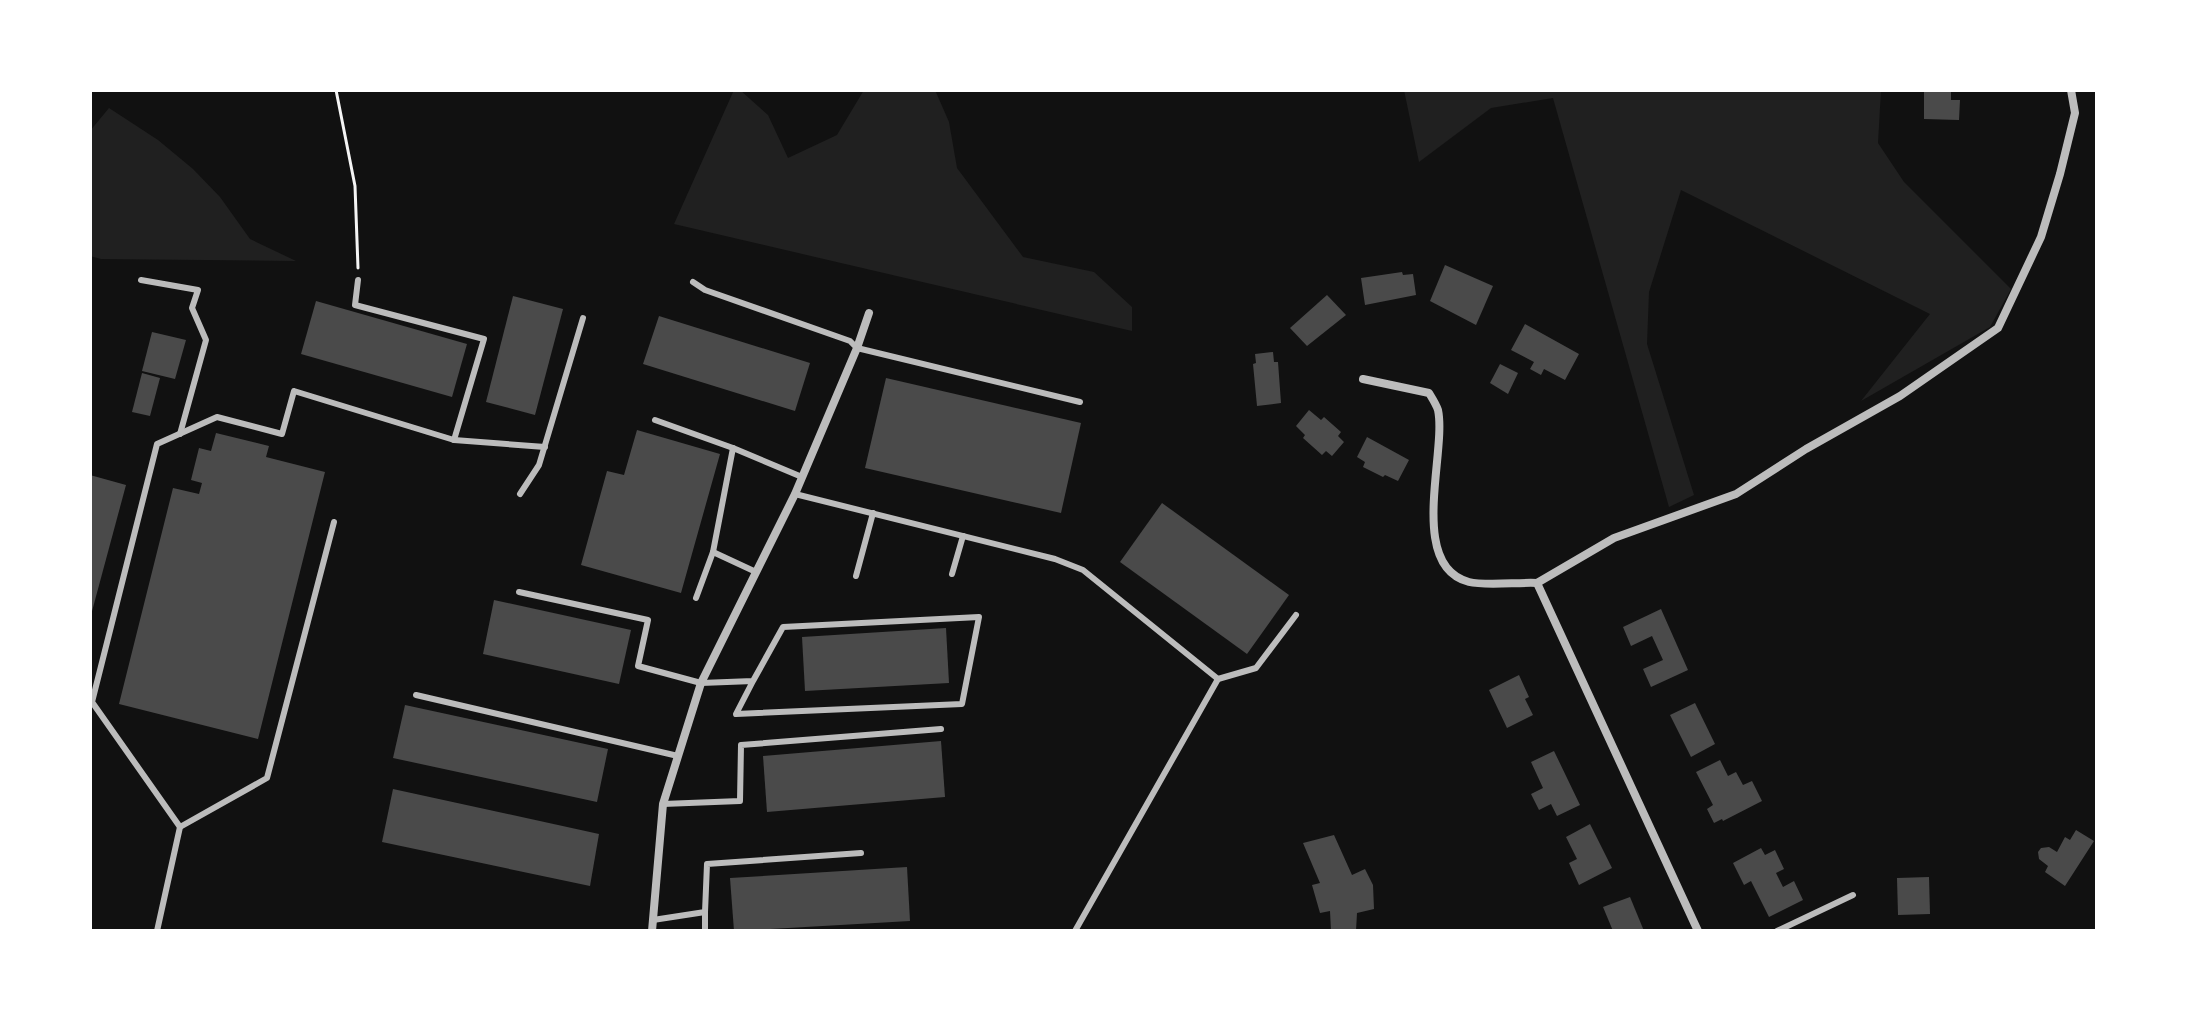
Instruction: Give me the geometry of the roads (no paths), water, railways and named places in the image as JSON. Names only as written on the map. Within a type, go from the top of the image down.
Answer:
[{"type":"street","points":[[1363,379],[1429,393],[1438,410],[1434,487],[1436,549],[1447,568],[1468,582],[1537,583],[1614,538],[1736,494],[1806,449],[1900,396],[1998,328],[2041,237],[2075,113],[2071,90]]},
{"type":"street","points":[[652,931],[663,804],[701,683],[795,494],[869,313]]},
{"type":"street","points":[[1537,583],[1698,931]]},
{"type":"lane","points":[[141,280],[198,290],[192,308],[206,340],[180,434]]},
{"type":"lane","points":[[358,280],[355,305],[484,339],[454,440]]},
{"type":"lane","points":[[693,282],[738,304],[850,341],[857,348],[1080,402]]},
{"type":"lane","points":[[520,494],[539,465],[583,318]]},
{"type":"lane","points":[[157,931],[180,827],[92,702],[157,444],[217,417],[282,434],[294,391],[454,440],[545,447]]},
{"type":"lane","points":[[655,420],[802,477]]},
{"type":"lane","points":[[696,598],[713,552],[733,448]]},
{"type":"lane","points":[[795,494],[1055,559],[1083,570],[1218,679]]},
{"type":"lane","points":[[856,576],[873,513]]},
{"type":"lane","points":[[180,827],[267,778],[334,522]]},
{"type":"lane","points":[[952,574],[963,536]]},
{"type":"lane","points":[[713,552],[756,572]]},
{"type":"lane","points":[[519,592],[648,620],[638,666],[701,683],[753,681]]},
{"type":"lane","points":[[1075,931],[1218,679],[1256,668],[1296,615]]},
{"type":"lane","points":[[979,617],[962,704],[736,714],[753,681],[783,627],[979,617]]},
{"type":"lane","points":[[416,695],[678,756]]},
{"type":"lane","points":[[663,804],[740,801],[741,745],[941,729]]},
{"type":"lane","points":[[705,931],[707,864],[861,853]]},
{"type":"lane","points":[[1777,931],[1853,895]]},
{"type":"lane","points":[[653,920],[705,912]]}]
